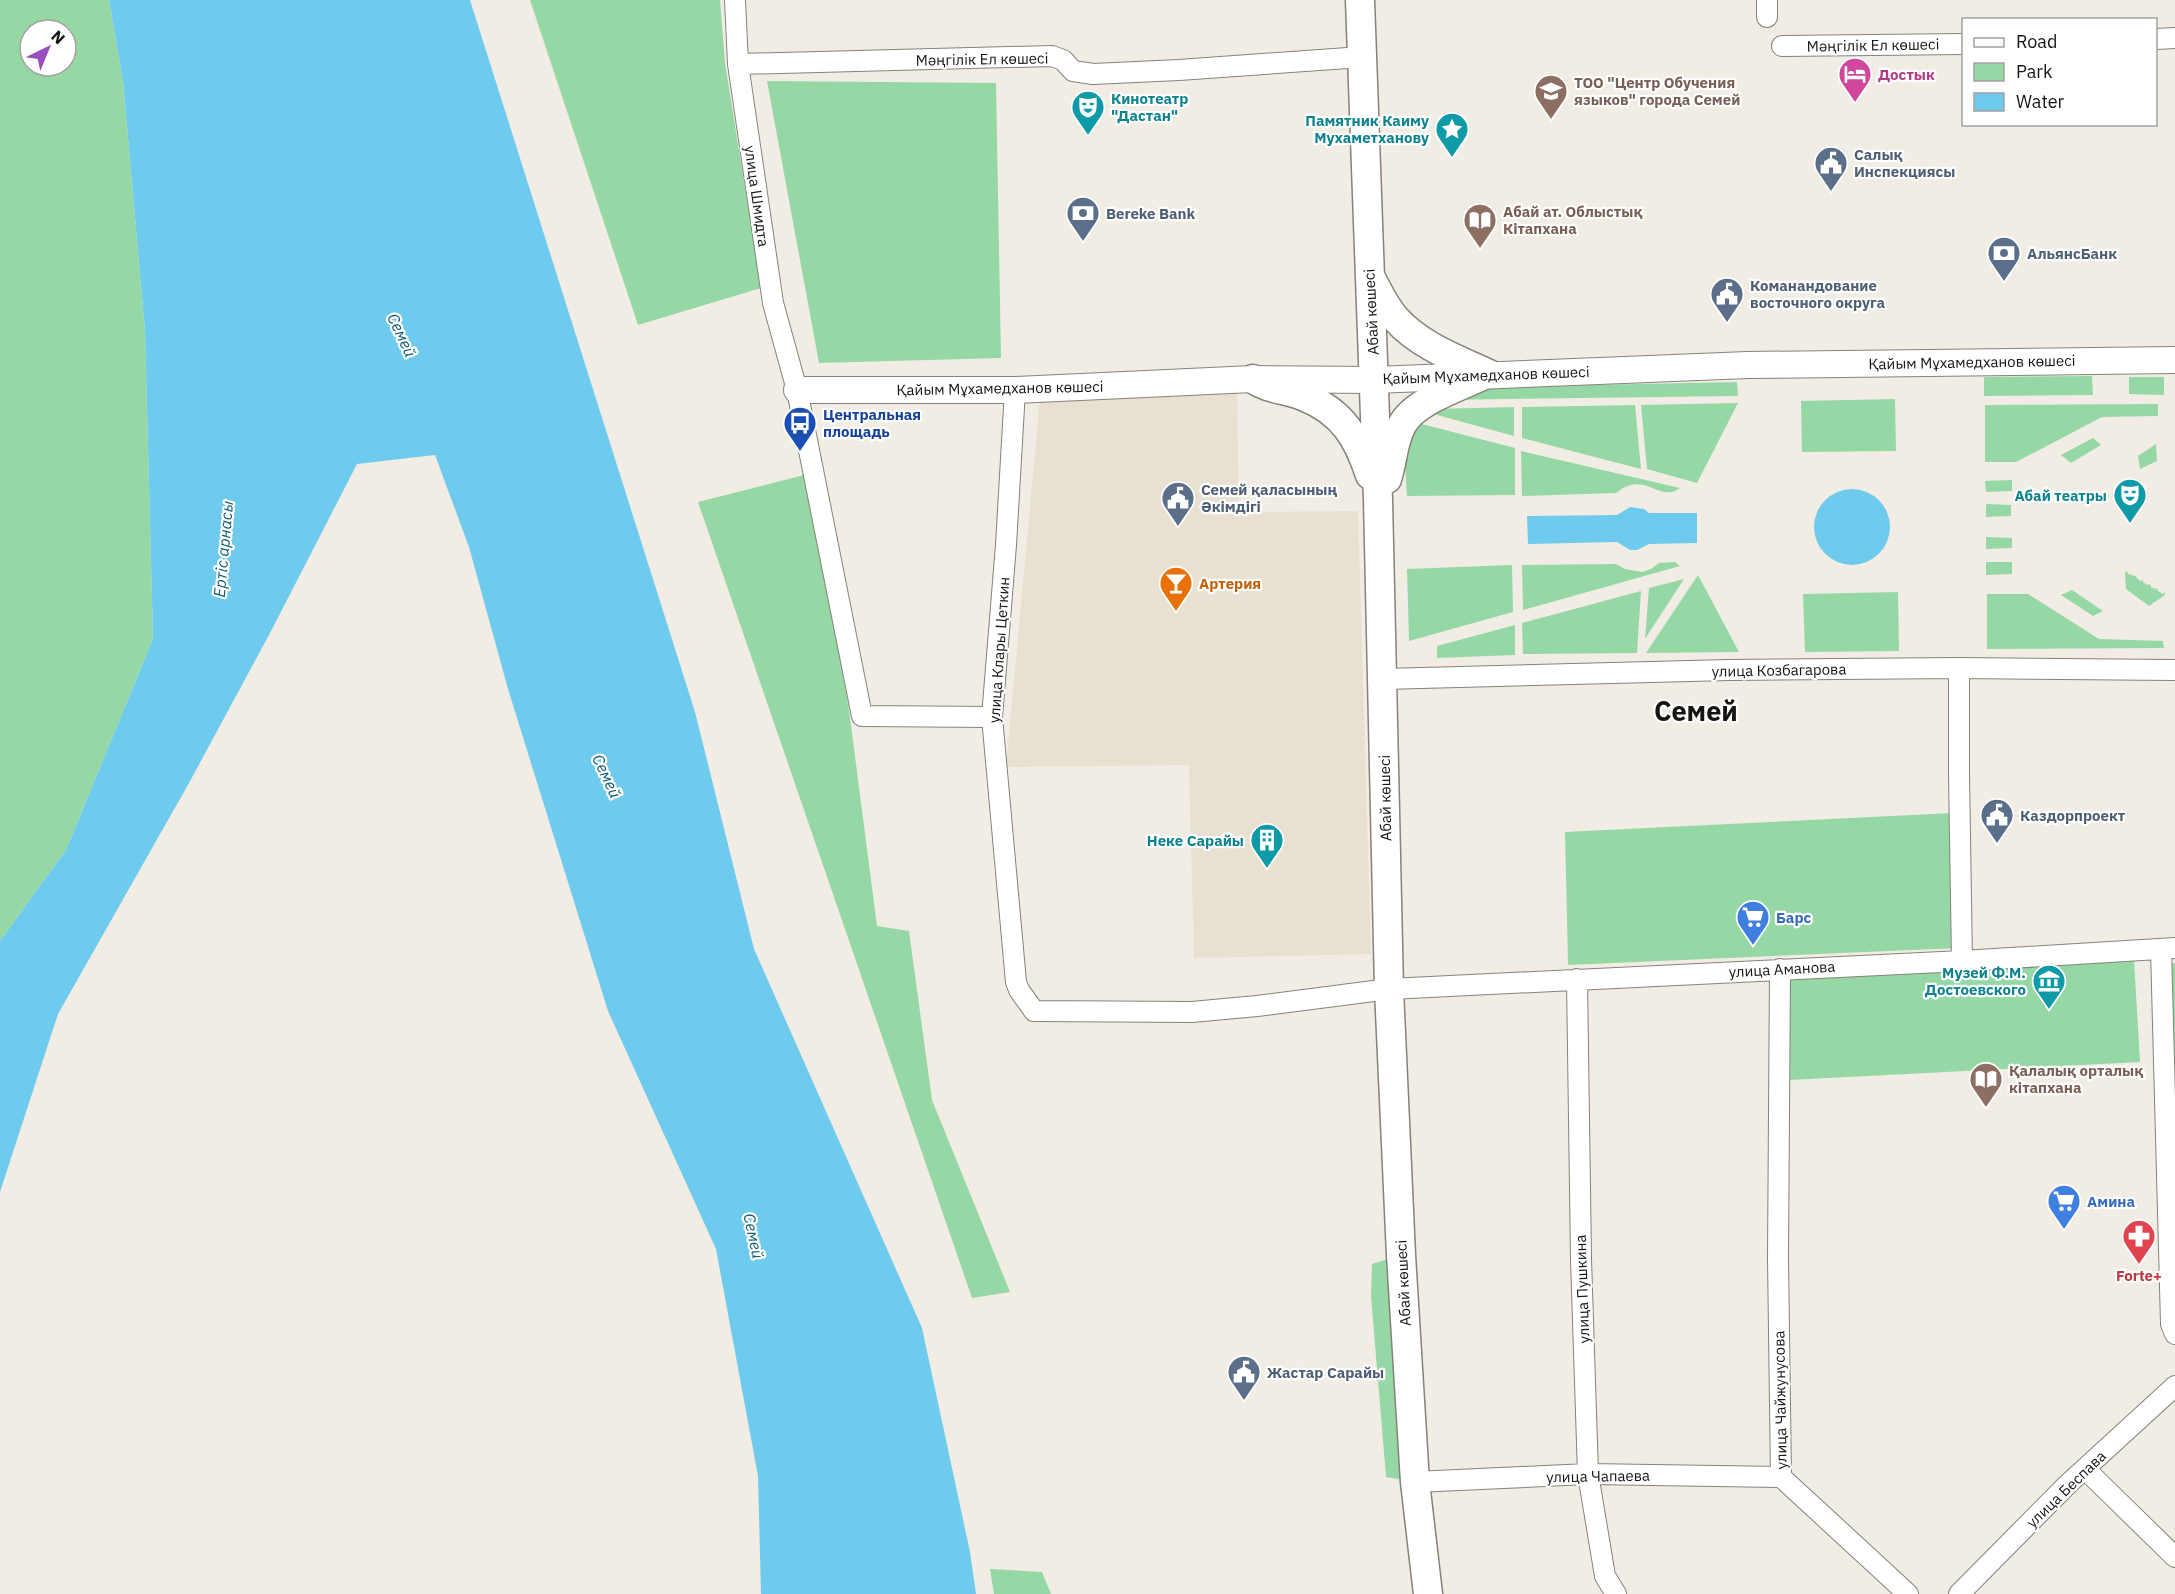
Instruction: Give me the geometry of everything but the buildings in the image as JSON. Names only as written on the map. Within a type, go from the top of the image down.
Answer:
[{"type":"main road","name":"Абай көшесі","points":[[1360,0],[1378,500],[1389,989],[1401,1255],[1415,1482],[1428,1594]]},
{"type":"main road","points":[[1369,275],[1395,318],[1417,338],[1486,374]]},
{"type":"main road","points":[[1378,500],[1390,471],[1398,436],[1406,418],[1432,398],[1486,374]]},
{"type":"main road","points":[[1253,379],[1263,386],[1305,396],[1335,414],[1354,435],[1378,500]]},
{"type":"street","name":"улица Шмидта","points":[[735,0],[738,64],[773,303],[797,390],[862,716],[992,717]]},
{"type":"street","points":[[2157,39],[2175,38]]},
{"type":"street","name":"Мәңгілік Ел көшесі","points":[[1782,46],[1962,44]]},
{"type":"street","name":"Мәңгілік Ел көшесі","points":[[738,64],[1052,56],[1064,60],[1073,71],[1093,74],[1362,57]]},
{"type":"street","name":"Қайым Мұхамедханов көшесі","points":[[797,390],[1015,390],[1253,379],[1374,380],[1486,374],[1807,364],[2175,360]]},
{"type":"street","name":"улица Клары Цеткин","points":[[1015,390],[1006,545],[992,717],[1017,982],[1019,990],[1034,1011]]},
{"type":"street","points":[[1959,668],[1962,961]]},
{"type":"street","name":"улица Козбагарова","points":[[1383,679],[1730,670],[1959,668],[2175,670]]},
{"type":"street","points":[[2168,949],[2167,1197],[2170,1324],[2175,1334]]},
{"type":"street","name":"улица Аманова","points":[[1034,1011],[1192,1012],[1389,989],[2168,949]]},
{"type":"street","name":"улица Чайжунусова","points":[[1780,969],[1778,1258],[1781,1477],[1908,1594]]},
{"type":"street","name":"улица Пушкина","points":[[1577,980],[1581,1248],[1588,1474],[1605,1576],[1616,1594]]},
{"type":"street","name":"улица Беспава","points":[[1959,1594],[2068,1484],[2175,1386]]},
{"type":"street","points":[[2085,1469],[2175,1557]]},
{"type":"street","name":"улица Чапаева","points":[[1415,1482],[1588,1474],[1781,1477]]},
{"type":"shaded area","points":[[1237,393],[1239,512],[1358,511],[1371,954],[1194,958],[1189,765],[1006,767],[1040,399]]},
{"type":"green space","points":[[0,0],[109,0],[123,81],[145,331],[153,639],[66,850],[0,941]]},
{"type":"green space","points":[[530,0],[720,0],[725,63],[761,288],[638,325]]},
{"type":"green space","points":[[767,81],[996,83],[1001,358],[819,363]]},
{"type":"green space","points":[[2092,376],[2093,395],[1984,396],[1984,377]]},
{"type":"green space","points":[[2129,377],[2164,377],[2164,395],[2129,394]]},
{"type":"green space","points":[[1737,382],[1738,396],[1439,400],[1491,387]]},
{"type":"green space","points":[[1895,399],[1896,451],[1802,452],[1801,401]]},
{"type":"green space","points":[[1738,403],[1697,483],[1647,469],[1641,405]]},
{"type":"green space","points":[[2158,404],[2158,416],[2102,417],[2016,462],[1985,462],[1985,405]]},
{"type":"green space","points":[[1635,405],[1641,469],[1522,438],[1522,407]]},
{"type":"green space","points":[[1514,407],[1514,436],[1426,412],[1433,409]]},
{"type":"green space","points":[[1414,422],[1515,448],[1515,495],[1407,496],[1404,450]]},
{"type":"green space","points":[[2093,438],[2101,445],[2071,463],[2061,455]]},
{"type":"green space","points":[[2156,444],[2157,461],[2140,469],[2138,456]]},
{"type":"green space","points":[[1521,451],[1680,488],[1672,492],[1665,492],[1636,484],[1616,493],[1522,496]]},
{"type":"green space","points":[[808,474],[849,710],[877,926],[909,931],[932,1100],[1010,1292],[972,1298],[698,502]]},
{"type":"green space","points":[[2012,480],[2012,491],[1986,492],[1985,481]]},
{"type":"green space","points":[[1986,504],[2011,505],[2011,516],[1986,517]]},
{"type":"green space","points":[[1986,537],[2012,538],[2012,548],[1986,549]]},
{"type":"green space","points":[[1675,562],[1680,566],[1523,610],[1522,565],[1616,564],[1625,569],[1642,572],[1659,563]]},
{"type":"green space","points":[[1986,562],[2012,562],[2012,574],[1986,575]]},
{"type":"green space","points":[[1512,565],[1513,612],[1409,641],[1407,569]]},
{"type":"green space","points":[[2127,571],[2128,574],[2157,588],[2163,594],[2165,592],[2165,595],[2149,606],[2126,589],[2125,572]]},
{"type":"green space","points":[[1698,575],[1739,652],[1646,653]]},
{"type":"green space","points":[[1684,579],[1645,639],[1649,588]]},
{"type":"green space","points":[[2072,590],[2103,611],[2093,616],[2061,595]]},
{"type":"green space","points":[[1641,591],[1637,653],[1523,654],[1522,623]]},
{"type":"green space","points":[[1898,592],[1899,651],[1805,652],[1803,594]]},
{"type":"green space","points":[[1987,594],[2028,594],[2099,639],[2163,641],[2164,648],[1987,649]]},
{"type":"green space","points":[[1515,625],[1515,655],[1437,658],[1437,646]]},
{"type":"green space","points":[[1953,813],[1959,948],[1568,965],[1565,832]]},
{"type":"green space","points":[[2134,959],[2140,1062],[1789,1080],[1783,978]]},
{"type":"green space","points":[[2175,963],[2175,1177],[2164,964]]},
{"type":"green space","points":[[1401,1255],[1415,1482],[1386,1477],[1371,1296],[1372,1264]]},
{"type":"green space","points":[[990,1569],[1042,1572],[1051,1594],[994,1594]]},
{"type":"water","name":"Ертіс арнасы","points":[[109,0],[470,0],[695,712],[754,949],[922,1328],[970,1552],[976,1594],[761,1594],[758,1476],[716,1249],[608,1011],[508,689],[469,547],[435,455],[357,464],[269,635],[189,783],[58,1014],[0,1192],[0,941],[66,850],[153,639],[145,331],[123,81]]},
{"type":"water","points":[[1852,489],[1866,492],[1879,500],[1887,513],[1890,527],[1887,541],[1879,554],[1866,562],[1852,565],[1838,562],[1825,554],[1817,541],[1814,527],[1817,513],[1825,500],[1838,492]]},
{"type":"water","points":[[1630,507],[1644,509],[1649,513],[1697,513],[1697,543],[1649,544],[1637,550],[1630,550],[1617,542],[1528,544],[1527,516],[1617,515]]},
{"type":"place","name":"Достык","points":[[1855,103]]},
{"type":"place","name":"ТОО \"Центр Обучения языков\" города Семей","points":[[1551,120]]},
{"type":"place","name":"Кинотеатр \"Дастан\"","points":[[1088,136]]},
{"type":"place","name":"Памятник Каиму Мухаметханову","points":[[1452,158]]},
{"type":"place","name":"Салық Инспекциясы","points":[[1831,192]]},
{"type":"place","name":"Bereke Bank","points":[[1083,242]]},
{"type":"place","name":"Абай ат. Облыстық Кітапхана","points":[[1480,249]]},
{"type":"place","name":"АльянсБанк","points":[[2004,282]]},
{"type":"place","name":"Команандование восточного округа","points":[[1727,323]]},
{"type":"place","name":"Центральная площадь","points":[[800,452]]},
{"type":"place","name":"Абай театры","points":[[2130,524]]},
{"type":"place","name":"Семей қаласының Әкімдігі","points":[[1178,527]]},
{"type":"place","name":"Артерия","points":[[1176,612]]},
{"type":"place","name":"Каздорпроект","points":[[1997,844]]},
{"type":"place","name":"Неке Сарайы","points":[[1267,869]]},
{"type":"place","name":"Барс","points":[[1753,946]]},
{"type":"place","name":"Музей Ф.М. Достоевского","points":[[2049,1010]]},
{"type":"place","name":"Қалалық орталық кітапхана","points":[[1986,1108]]},
{"type":"place","name":"Амина","points":[[2064,1230]]},
{"type":"place","name":"Forte+","points":[[2139,1265]]},
{"type":"place","name":"Жастар Сарайы","points":[[1244,1401]]},
{"type":"district","name":"Семей","points":[[1696,710]]}]
